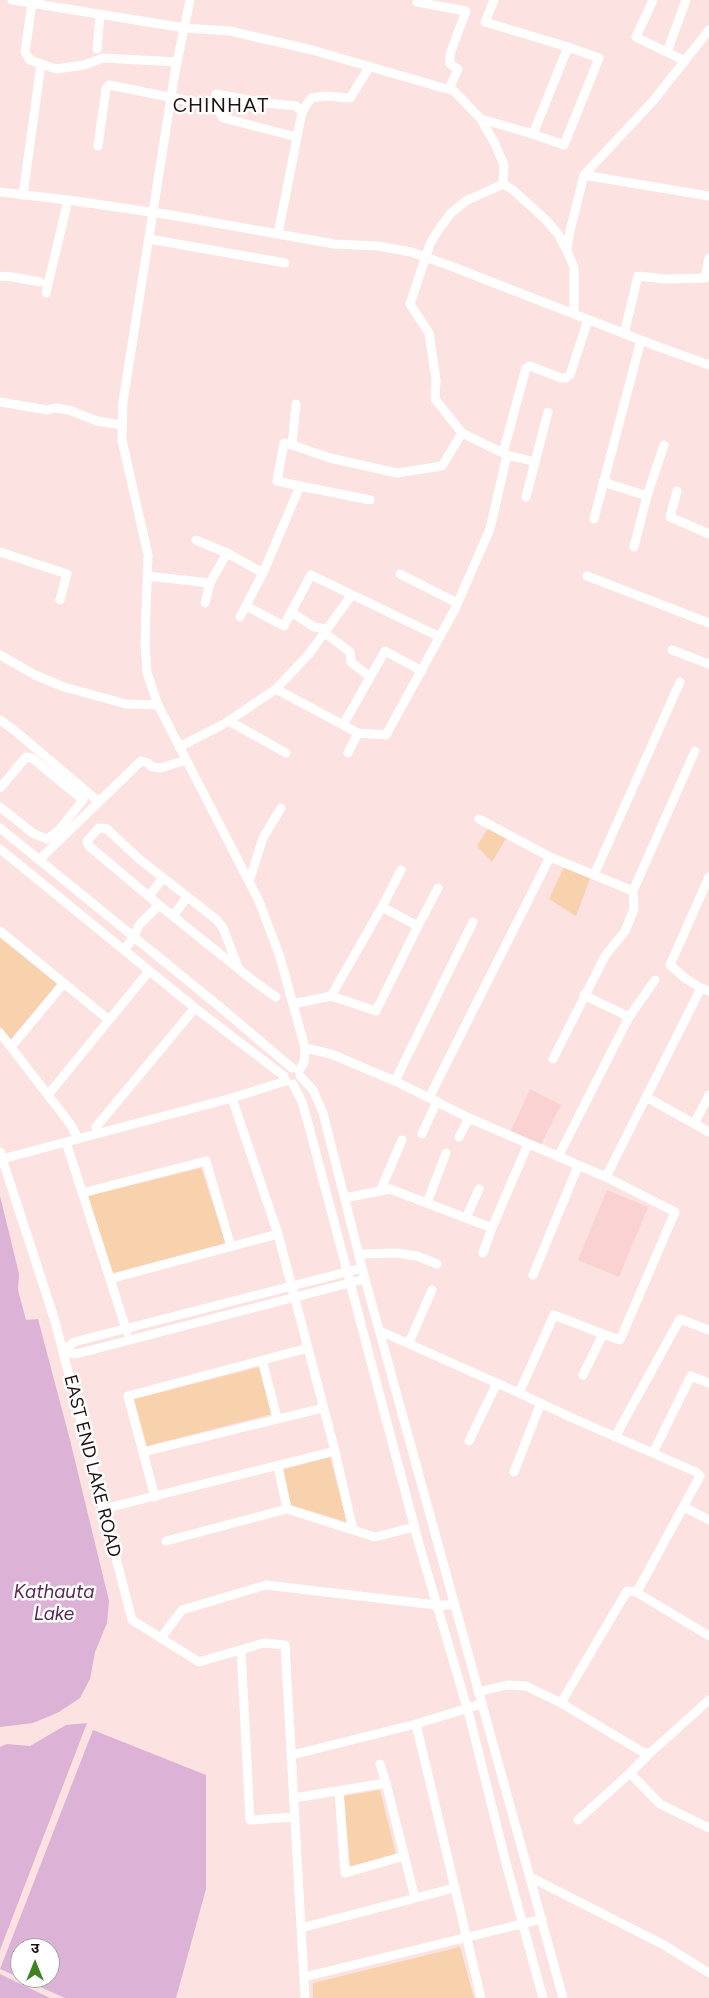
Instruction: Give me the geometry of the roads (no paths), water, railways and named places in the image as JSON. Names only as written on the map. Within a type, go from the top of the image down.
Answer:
[{"type":"street","points":[[12,0],[185,28],[230,31],[295,46],[449,89],[454,91],[481,119],[504,165],[503,184]]},
{"type":"street","points":[[1,1155],[78,1139],[232,1098],[288,1080],[298,1081],[297,1071],[304,1062],[305,1048],[280,957],[259,901],[158,706],[147,673],[145,642],[148,555],[126,465],[122,440],[123,402],[177,62],[190,0]]},
{"type":"street","points":[[418,0],[417,2],[466,10],[450,54],[450,64],[458,69],[449,89]]},
{"type":"street","points":[[481,119],[564,145],[599,58],[485,22],[494,0]]},
{"type":"street","points":[[653,0],[636,37],[685,61]]},
{"type":"street","points":[[667,52],[686,0]]},
{"type":"street","points":[[32,3],[25,52],[30,60],[56,69],[84,65],[103,58],[177,62]]},
{"type":"street","points":[[97,49],[100,15]]},
{"type":"street","points":[[567,251],[569,235],[584,175],[653,101],[709,30]]},
{"type":"street","points":[[533,134],[568,47]]},
{"type":"street","points":[[23,195],[41,64]]},
{"type":"street","points":[[278,234],[302,112],[311,98],[326,96],[350,98],[370,66]]},
{"type":"street","points":[[98,146],[108,86],[215,106]]},
{"type":"street","points":[[297,137],[224,118],[215,106],[216,94],[264,103],[296,106],[302,112]]},
{"type":"street","points":[[584,175],[709,196]]},
{"type":"street","points":[[503,184],[513,190],[546,220],[558,234],[574,267],[574,314]]},
{"type":"street","points":[[503,184],[466,201],[451,213],[434,236],[410,304],[429,333],[436,380],[435,399],[462,433],[505,454],[534,462]]},
{"type":"street","points":[[0,192],[154,212],[334,244],[378,246],[411,252],[709,365]]},
{"type":"street","points":[[46,293],[68,200]]},
{"type":"street","points":[[150,238],[285,263]]},
{"type":"street","points":[[624,334],[638,276],[665,279],[705,278],[709,258]]},
{"type":"street","points":[[0,276],[40,282]]},
{"type":"street","points":[[276,689],[358,733],[386,736],[440,637],[490,529],[505,454],[526,368],[530,366],[566,378],[570,375],[588,320]]},
{"type":"street","points":[[594,518],[641,340]]},
{"type":"street","points":[[0,402],[48,410],[55,408],[69,410],[97,421],[122,425]]},
{"type":"street","points":[[292,445],[296,404]]},
{"type":"street","points":[[526,497],[548,412]]},
{"type":"street","points":[[370,500],[277,481],[284,443],[330,458],[397,473],[442,466],[462,433]]},
{"type":"street","points":[[634,547],[647,496],[664,445]]},
{"type":"street","points":[[603,482],[647,496]]},
{"type":"street","points":[[240,617],[263,573],[300,486]]},
{"type":"street","points":[[677,491],[670,517],[709,534]]},
{"type":"street","points":[[196,540],[227,553],[263,573]]},
{"type":"street","points":[[0,552],[67,574],[60,600]]},
{"type":"street","points":[[205,603],[210,583],[227,553]]},
{"type":"street","points":[[400,574],[457,603]]},
{"type":"street","points":[[246,606],[284,626],[311,575],[351,596],[358,597],[440,637]]},
{"type":"street","points":[[147,576],[210,583]]},
{"type":"street","points":[[587,576],[709,623]]},
{"type":"street","points":[[179,747],[229,721],[276,689],[309,654],[351,596]]},
{"type":"street","points":[[291,612],[314,627],[326,631],[350,652],[351,662],[370,677]]},
{"type":"street","points":[[672,650],[709,664]]},
{"type":"street","points":[[343,725],[385,651],[422,671]]},
{"type":"street","points":[[0,655],[35,675],[64,687],[126,704],[158,706]]},
{"type":"street","points":[[594,875],[680,682]]},
{"type":"street","points":[[0,720],[99,802]]},
{"type":"street","points":[[229,721],[286,753]]},
{"type":"street","points":[[348,753],[358,733]]},
{"type":"street","points":[[553,1059],[604,956],[626,931],[634,910],[633,891],[695,751]]},
{"type":"street","points":[[0,788],[26,757],[32,758],[82,800],[60,830],[47,839],[34,834],[0,807]]},
{"type":"street","points":[[39,860],[141,761],[148,763],[152,767],[161,768],[186,760]]},
{"type":"street","points":[[249,882],[263,838],[281,808]]},
{"type":"street","points":[[479,819],[550,856],[633,891]]},
{"type":"street","points":[[9,836],[19,823]]},
{"type":"street","points":[[0,828],[135,933],[297,1071],[313,1090],[323,1113],[362,1268],[563,1998]]},
{"type":"street","points":[[238,967],[223,928],[217,920],[187,898],[107,829],[99,828],[87,841],[90,846],[159,905],[276,997]]},
{"type":"street","points":[[0,849],[194,1008],[288,1080],[302,1102],[414,1527],[467,1709],[543,1998]]},
{"type":"street","points":[[422,1134],[433,1100],[550,856]]},
{"type":"street","points":[[331,996],[382,908],[401,870]]},
{"type":"street","points":[[606,1178],[646,1097],[705,989],[686,979],[670,965],[709,877]]},
{"type":"street","points":[[149,896],[163,878]]},
{"type":"street","points":[[293,1004],[331,996],[376,1011],[438,888]]},
{"type":"street","points":[[173,916],[187,898]]},
{"type":"street","points":[[124,950],[135,933],[159,905]]},
{"type":"street","points":[[382,908],[418,926]]},
{"type":"street","points":[[395,1081],[473,922]]},
{"type":"street","points":[[0,931],[109,1020]]},
{"type":"street","points":[[48,1095],[149,971]]},
{"type":"street","points":[[558,1158],[629,1017],[655,980]]},
{"type":"street","points":[[11,1047],[64,983]]},
{"type":"street","points":[[584,994],[629,1017]]},
{"type":"street","points":[[98,1133],[96,1127],[194,1008]]},
{"type":"street","points":[[0,1033],[71,1125],[78,1139]]},
{"type":"street","points":[[305,1048],[331,1054],[395,1081],[469,1118],[606,1178],[675,1212],[620,1340],[554,1315],[519,1393]]},
{"type":"street","points":[[288,1080],[287,1069],[297,1071]]},
{"type":"street","points":[[694,1124],[709,1095]]},
{"type":"street","points":[[646,1097],[709,1132]]},
{"type":"street","points":[[232,1098],[278,1234],[322,1408],[335,1451],[353,1530]]},
{"type":"street","points":[[459,1137],[469,1118]]},
{"type":"street","points":[[381,1190],[402,1140]]},
{"type":"street","points":[[66,1142],[129,1340]]},
{"type":"street","points":[[483,1253],[528,1144]]},
{"type":"street","points":[[427,1203],[446,1153]]},
{"type":"street","name":"EAST END LAKE ROAD","points":[[1,1155],[55,1322],[132,1620],[199,1662],[264,1643],[286,1645],[292,1755]]},
{"type":"street","points":[[82,1193],[206,1161],[231,1247]]},
{"type":"street","points":[[533,1275],[578,1166]]},
{"type":"street","points":[[345,1198],[390,1189],[492,1228]]},
{"type":"street","points":[[466,1218],[479,1189]]},
{"type":"street","points":[[110,1279],[278,1234]]},
{"type":"street","points":[[359,1254],[398,1253],[417,1256],[437,1264]]},
{"type":"street","points":[[63,1351],[74,1342],[362,1268]]},
{"type":"street","points":[[63,1351],[76,1354],[365,1279]]},
{"type":"street","points":[[409,1344],[432,1290]]},
{"type":"street","points":[[615,1437],[680,1319],[709,1330]]},
{"type":"street","points":[[380,1331],[696,1472],[705,1478],[684,1507],[636,1592]]},
{"type":"street","points":[[583,1375],[603,1334]]},
{"type":"street","points":[[155,1496],[128,1396],[308,1348]]},
{"type":"street","points":[[262,1360],[277,1418]]},
{"type":"street","points":[[653,1453],[691,1376],[709,1383]]},
{"type":"street","points":[[469,1441],[496,1383]]},
{"type":"street","points":[[514,1472],[541,1404]]},
{"type":"street","points":[[143,1452],[322,1408]]},
{"type":"street","points":[[103,1510],[335,1451]]},
{"type":"street","points":[[278,1466],[287,1509]]},
{"type":"street","points":[[684,1507],[709,1520]]},
{"type":"street","points":[[166,1541],[287,1509],[375,1537],[414,1527]]},
{"type":"street","points":[[160,1638],[182,1610],[266,1585],[436,1605],[455,1605]]},
{"type":"street","points":[[561,1703],[627,1591],[636,1592],[709,1636]]},
{"type":"street","points":[[241,1650],[250,1820],[295,1817]]},
{"type":"street","points":[[478,1692],[517,1684],[536,1690],[644,1753],[650,1753]]},
{"type":"street","points":[[578,1820],[709,1700]]},
{"type":"street","points":[[305,1998],[292,1755],[416,1724],[481,1704]]},
{"type":"street","points":[[416,1724],[481,1998]]},
{"type":"street","points":[[380,1764],[415,1898]]},
{"type":"street","points":[[630,1773],[660,1804],[709,1828]]},
{"type":"street","points":[[294,1798],[386,1783]]},
{"type":"street","points":[[339,1790],[345,1872],[404,1856]]},
{"type":"street","points":[[530,1877],[664,1945],[709,1973]]},
{"type":"street","points":[[301,1928],[454,1888]]},
{"type":"street","points":[[304,1977],[542,1919]]},
{"type":"water","name":"Kathauta Lake","points":[[0,1196],[19,1274],[18,1290],[26,1320],[38,1319],[109,1601],[107,1623],[95,1652],[90,1679],[80,1698],[59,1712],[33,1723],[0,1727]]},
{"type":"water","points":[[87,1723],[0,1950],[0,1747],[7,1744],[30,1746],[66,1725]]},
{"type":"water","points":[[93,1730],[206,1775],[206,1889],[176,1998],[65,1998],[42,1988],[60,1988],[60,1938],[12,1938]]},
{"type":"water","points":[[10,1943],[10,1974],[0,1969]]},
{"type":"water","points":[[0,1974],[10,1979],[10,1988],[29,1988],[50,1998],[0,1998]]},
{"type":"district","name":"CHINHAT","points":[[221,106]]}]
